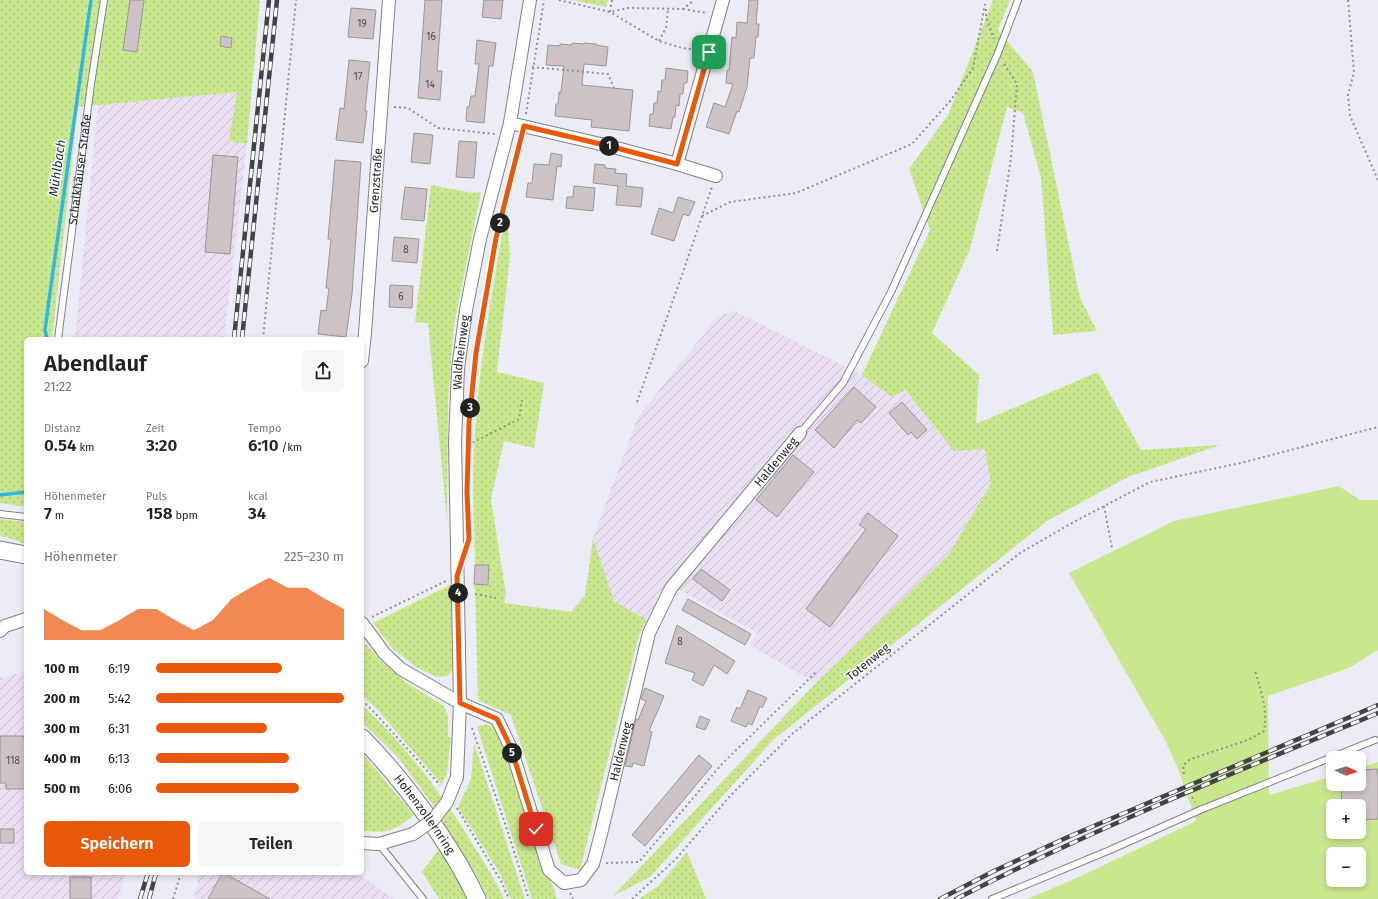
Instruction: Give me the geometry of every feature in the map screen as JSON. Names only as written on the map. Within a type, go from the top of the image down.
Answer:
[{"type":"main road","points":[[0,550],[24,555]]},
{"type":"main road","name":"Hohenzollernring","points":[[364,740],[398,776],[420,805],[446,844],[470,884],[477,899]]},
{"type":"street","name":"Grenzstraße","points":[[364,342],[380,106],[389,0]]},
{"type":"street","name":"Waldheimweg","points":[[364,842],[379,844],[413,834],[433,820],[447,802],[456,777],[460,703],[455,442],[458,369],[466,310],[480,239],[510,123],[530,0]]},
{"type":"street","points":[[677,164],[723,0]]},
{"type":"street","points":[[510,123],[609,146],[716,176]]},
{"type":"street","name":"Haldenweg","points":[[460,703],[497,719],[511,748],[549,870],[564,883],[581,880],[593,864],[649,632],[671,588],[800,433]]},
{"type":"street","points":[[0,631],[5,626],[24,620]]},
{"type":"street","points":[[365,621],[384,653],[401,669],[460,703]]},
{"type":"lane","name":"Schalkhäuser Straße","points":[[58,337],[90,92],[104,0]]},
{"type":"lane","points":[[800,433],[843,383],[891,292],[998,53],[1018,0]]},
{"type":"lane","points":[[0,514],[24,517]]},
{"type":"lane","points":[[992,899],[1110,850],[1200,810],[1375,740]]},
{"type":"lane","points":[[379,844],[419,898]]},
{"type":"path","points":[[263,337],[296,0]]},
{"type":"path","points":[[469,414],[476,353],[496,238],[524,126],[544,0]]},
{"type":"path","points":[[559,0],[610,12],[659,41],[682,48],[709,52]]},
{"type":"path","points":[[610,12],[612,0]]},
{"type":"path","points":[[683,9],[694,0]]},
{"type":"path","points":[[702,216],[730,202],[796,193],[912,144],[951,100],[973,68],[986,0]]},
{"type":"path","points":[[1348,0],[1354,72],[1348,95],[1350,116],[1378,180]]},
{"type":"path","points":[[985,4],[986,17],[998,53],[1016,84],[1011,158],[997,251]]},
{"type":"path","points":[[610,12],[628,8],[683,9],[719,14]]},
{"type":"path","points":[[659,41],[666,28],[668,9]]},
{"type":"path","points":[[519,66],[608,74],[614,88]]},
{"type":"path","points":[[380,106],[408,108],[438,128],[506,136]]},
{"type":"path","points":[[637,402],[716,176]]},
{"type":"path","points":[[468,438],[468,445],[519,419],[522,400]]},
{"type":"path","name":"Totenweg","points":[[632,899],[675,860],[731,795],[792,734],[1020,553],[1150,482],[1241,463],[1378,427]]},
{"type":"path","points":[[1104,506],[1112,548]]},
{"type":"path","points":[[365,621],[457,576]]},
{"type":"path","points":[[475,594],[496,598]]},
{"type":"path","points":[[1184,774],[1182,769],[1191,759],[1248,740],[1264,731],[1266,718],[1264,704],[1255,670]]},
{"type":"path","points":[[593,864],[639,862],[721,765],[816,672]]},
{"type":"path","points":[[472,727],[529,899]]},
{"type":"path","points":[[173,899],[180,875]]},
{"type":"shaded area","points":[[237,92],[230,141],[247,144],[224,337],[75,337],[98,105]]},
{"type":"shaded area","points":[[734,311],[862,375],[892,397],[904,390],[954,451],[985,449],[991,484],[948,555],[816,683],[749,645],[757,633],[667,583],[647,620],[614,601],[593,538],[638,417],[718,316]]},
{"type":"shaded area","points":[[24,672],[24,875],[124,875],[118,899],[0,899],[0,678]]},
{"type":"shaded area","points":[[200,875],[360,875],[394,899],[194,899]]},
{"type":"green space","points":[[0,0],[260,0],[247,144],[229,141],[237,92],[78,107],[52,337],[24,337],[24,507],[0,503]]},
{"type":"green space","points":[[572,0],[608,0],[606,7]]},
{"type":"green space","points":[[993,0],[1010,0],[998,30],[1033,72],[1080,298],[1097,331],[1053,335],[1041,178],[1023,113],[1007,107],[970,249],[932,333],[979,375],[976,424],[1098,372],[1141,450],[1220,445],[1128,477],[1047,521],[773,740],[650,877],[613,896],[816,683],[948,555],[991,484],[985,449],[954,451],[905,390],[892,397],[862,375],[930,230],[909,169],[948,115]]},
{"type":"green space","points":[[431,185],[473,193],[481,192],[454,325],[448,400],[447,521],[428,323],[415,322]]},
{"type":"green space","points":[[507,207],[510,257],[497,372],[544,383],[534,448],[504,441],[491,499],[506,595],[504,603],[571,612],[585,595],[593,538],[614,601],[647,620],[639,635],[580,870],[561,864],[511,715],[478,700],[474,584],[488,585],[489,565],[475,565],[473,481],[475,431],[480,375],[492,291]]},
{"type":"green space","points":[[1339,486],[1360,500],[1378,500],[1378,650],[1349,668],[1268,696],[1269,795],[1326,778],[1326,791],[1366,791],[1366,766],[1378,762],[1378,899],[1027,899],[1079,877],[1196,821],[1179,771],[1166,742],[1069,573],[1174,521]]},
{"type":"green space","points":[[0,519],[24,522],[24,543],[0,535]]},
{"type":"green space","points":[[452,584],[453,670],[447,676],[437,677],[416,667],[392,648],[373,623]]},
{"type":"green space","points":[[364,642],[379,659],[407,683],[444,706],[448,716],[448,736],[451,738],[447,772],[442,785],[375,707],[364,698]]},
{"type":"green space","points":[[364,707],[379,721],[409,755],[451,810],[487,867],[504,899],[488,899],[478,878],[430,801],[397,756],[364,724]]},
{"type":"green space","points":[[486,724],[495,728],[502,740],[535,848],[553,886],[557,899],[532,899],[477,727]]},
{"type":"green space","points":[[474,743],[525,899],[511,899],[499,872],[458,807],[471,779]]},
{"type":"green space","points":[[364,755],[414,815],[396,828],[378,832],[364,830]]},
{"type":"green space","points":[[439,849],[470,899],[439,899],[422,872]]},
{"type":"green space","points":[[687,852],[706,899],[639,899],[658,886]]},
{"type":"building","points":[[130,0],[144,0],[137,52],[123,50]]},
{"type":"building","points":[[425,0],[442,0],[437,71],[442,71],[440,100],[418,98]]},
{"type":"building","points":[[484,0],[503,0],[501,19],[482,17]]},
{"type":"building","points":[[749,0],[758,0],[756,24],[759,24],[758,37],[756,37],[754,58],[750,58],[747,87],[739,112],[737,111],[729,134],[706,127],[714,103],[725,107],[733,84],[726,83],[727,70],[729,70],[732,37],[736,38],[737,22],[747,23]]},
{"type":"building","points":[[351,8],[376,10],[373,39],[348,37]]},
{"type":"building","points":[[221,36],[232,38],[231,48],[220,46]]},
{"type":"building","points":[[477,40],[496,43],[493,66],[489,66],[484,123],[466,121],[467,107],[469,107],[471,96],[475,96],[479,64],[475,64]]},
{"type":"building","points":[[572,43],[596,44],[608,47],[606,66],[584,64],[582,85],[633,90],[629,131],[591,127],[592,120],[555,116],[559,92],[561,92],[564,66],[546,65],[548,45],[572,45]]},
{"type":"building","points":[[349,60],[370,62],[365,111],[367,111],[363,143],[336,140],[340,108],[344,109]]},
{"type":"building","points":[[666,68],[688,71],[687,83],[684,83],[683,94],[680,94],[679,106],[676,105],[675,117],[673,117],[671,129],[649,126],[650,114],[653,114],[654,103],[657,103],[658,91],[661,92],[662,80],[665,80]]},
{"type":"building","points":[[414,133],[433,135],[430,164],[411,162]]},
{"type":"building","points":[[459,141],[477,142],[474,178],[456,177]]},
{"type":"building","points":[[551,153],[562,155],[561,167],[557,166],[553,200],[526,197],[528,183],[532,183],[534,164],[549,165]]},
{"type":"building","points":[[213,155],[238,157],[230,254],[205,252]]},
{"type":"building","points":[[335,160],[361,162],[352,294],[346,337],[318,334],[321,310],[326,311],[329,288],[326,288],[331,239],[328,239]]},
{"type":"building","points":[[595,164],[605,165],[605,168],[616,169],[615,173],[627,174],[626,186],[643,188],[641,207],[616,205],[618,186],[593,183]]},
{"type":"building","points":[[574,186],[595,188],[593,211],[566,208],[567,197],[573,197]]},
{"type":"building","points":[[405,187],[427,189],[424,221],[401,219]]},
{"type":"building","points":[[678,197],[695,202],[689,216],[683,214],[674,241],[651,234],[659,208],[673,213]]},
{"type":"building","points":[[394,237],[419,239],[417,263],[392,261]]},
{"type":"building","points":[[390,285],[413,286],[412,308],[389,307]]},
{"type":"building","points":[[854,387],[876,407],[861,423],[857,420],[834,448],[815,430]]},
{"type":"building","points":[[902,402],[927,430],[917,439],[911,432],[908,435],[889,413]]},
{"type":"building","points":[[793,455],[814,472],[777,517],[756,500]]},
{"type":"building","points":[[868,513],[898,536],[830,627],[806,609],[866,529],[859,525]]},
{"type":"building","points":[[475,565],[489,565],[488,585],[474,584]]},
{"type":"building","points":[[701,569],[730,590],[722,601],[693,579]]},
{"type":"building","points":[[688,599],[751,634],[745,645],[682,610]]},
{"type":"building","points":[[677,625],[735,661],[727,674],[714,665],[703,686],[692,680],[695,673],[665,663]]},
{"type":"building","points":[[645,688],[664,696],[649,731],[652,732],[644,766],[633,763],[632,767],[625,766],[636,719],[638,720],[646,701],[641,699]]},
{"type":"building","points":[[748,690],[767,698],[762,708],[760,706],[752,725],[748,723],[746,727],[731,721],[737,707],[740,709]]},
{"type":"building","points":[[700,716],[710,720],[705,730],[696,727]]},
{"type":"building","points":[[0,736],[24,736],[24,789],[6,789],[6,783],[0,783]]},
{"type":"building","points":[[699,755],[712,766],[645,846],[632,835]]},
{"type":"building","points":[[1377,769],[1378,819],[1366,820],[1366,799],[1342,799],[1341,791],[1366,791],[1366,770]]},
{"type":"building","points":[[0,829],[14,829],[14,843],[0,843]]},
{"type":"building","points":[[221,875],[228,875],[270,899],[208,899]]},
{"type":"building","points":[[70,877],[91,877],[91,899],[70,899]]},
{"type":"waterway","name":"Mühlbach","points":[[47,337],[45,330],[91,0]]},
{"type":"waterway","name":"Mühlbach","points":[[0,495],[24,492]]},
{"type":"railway","points":[[234,337],[269,0]]},
{"type":"railway","points":[[242,337],[277,0]]},
{"type":"railway","points":[[940,899],[994,871],[1068,837],[1378,705]]},
{"type":"railway","points":[[956,899],[1008,873],[1112,825],[1218,779],[1378,713]]},
{"type":"railway","points":[[140,899],[147,875]]},
{"type":"railway","points":[[149,899],[155,875]]},
{"type":"route","points":[[536,829],[511,748],[497,719],[460,703],[457,576],[469,539],[467,492],[469,422],[476,353],[496,238],[524,126],[677,164],[709,52]]}]
